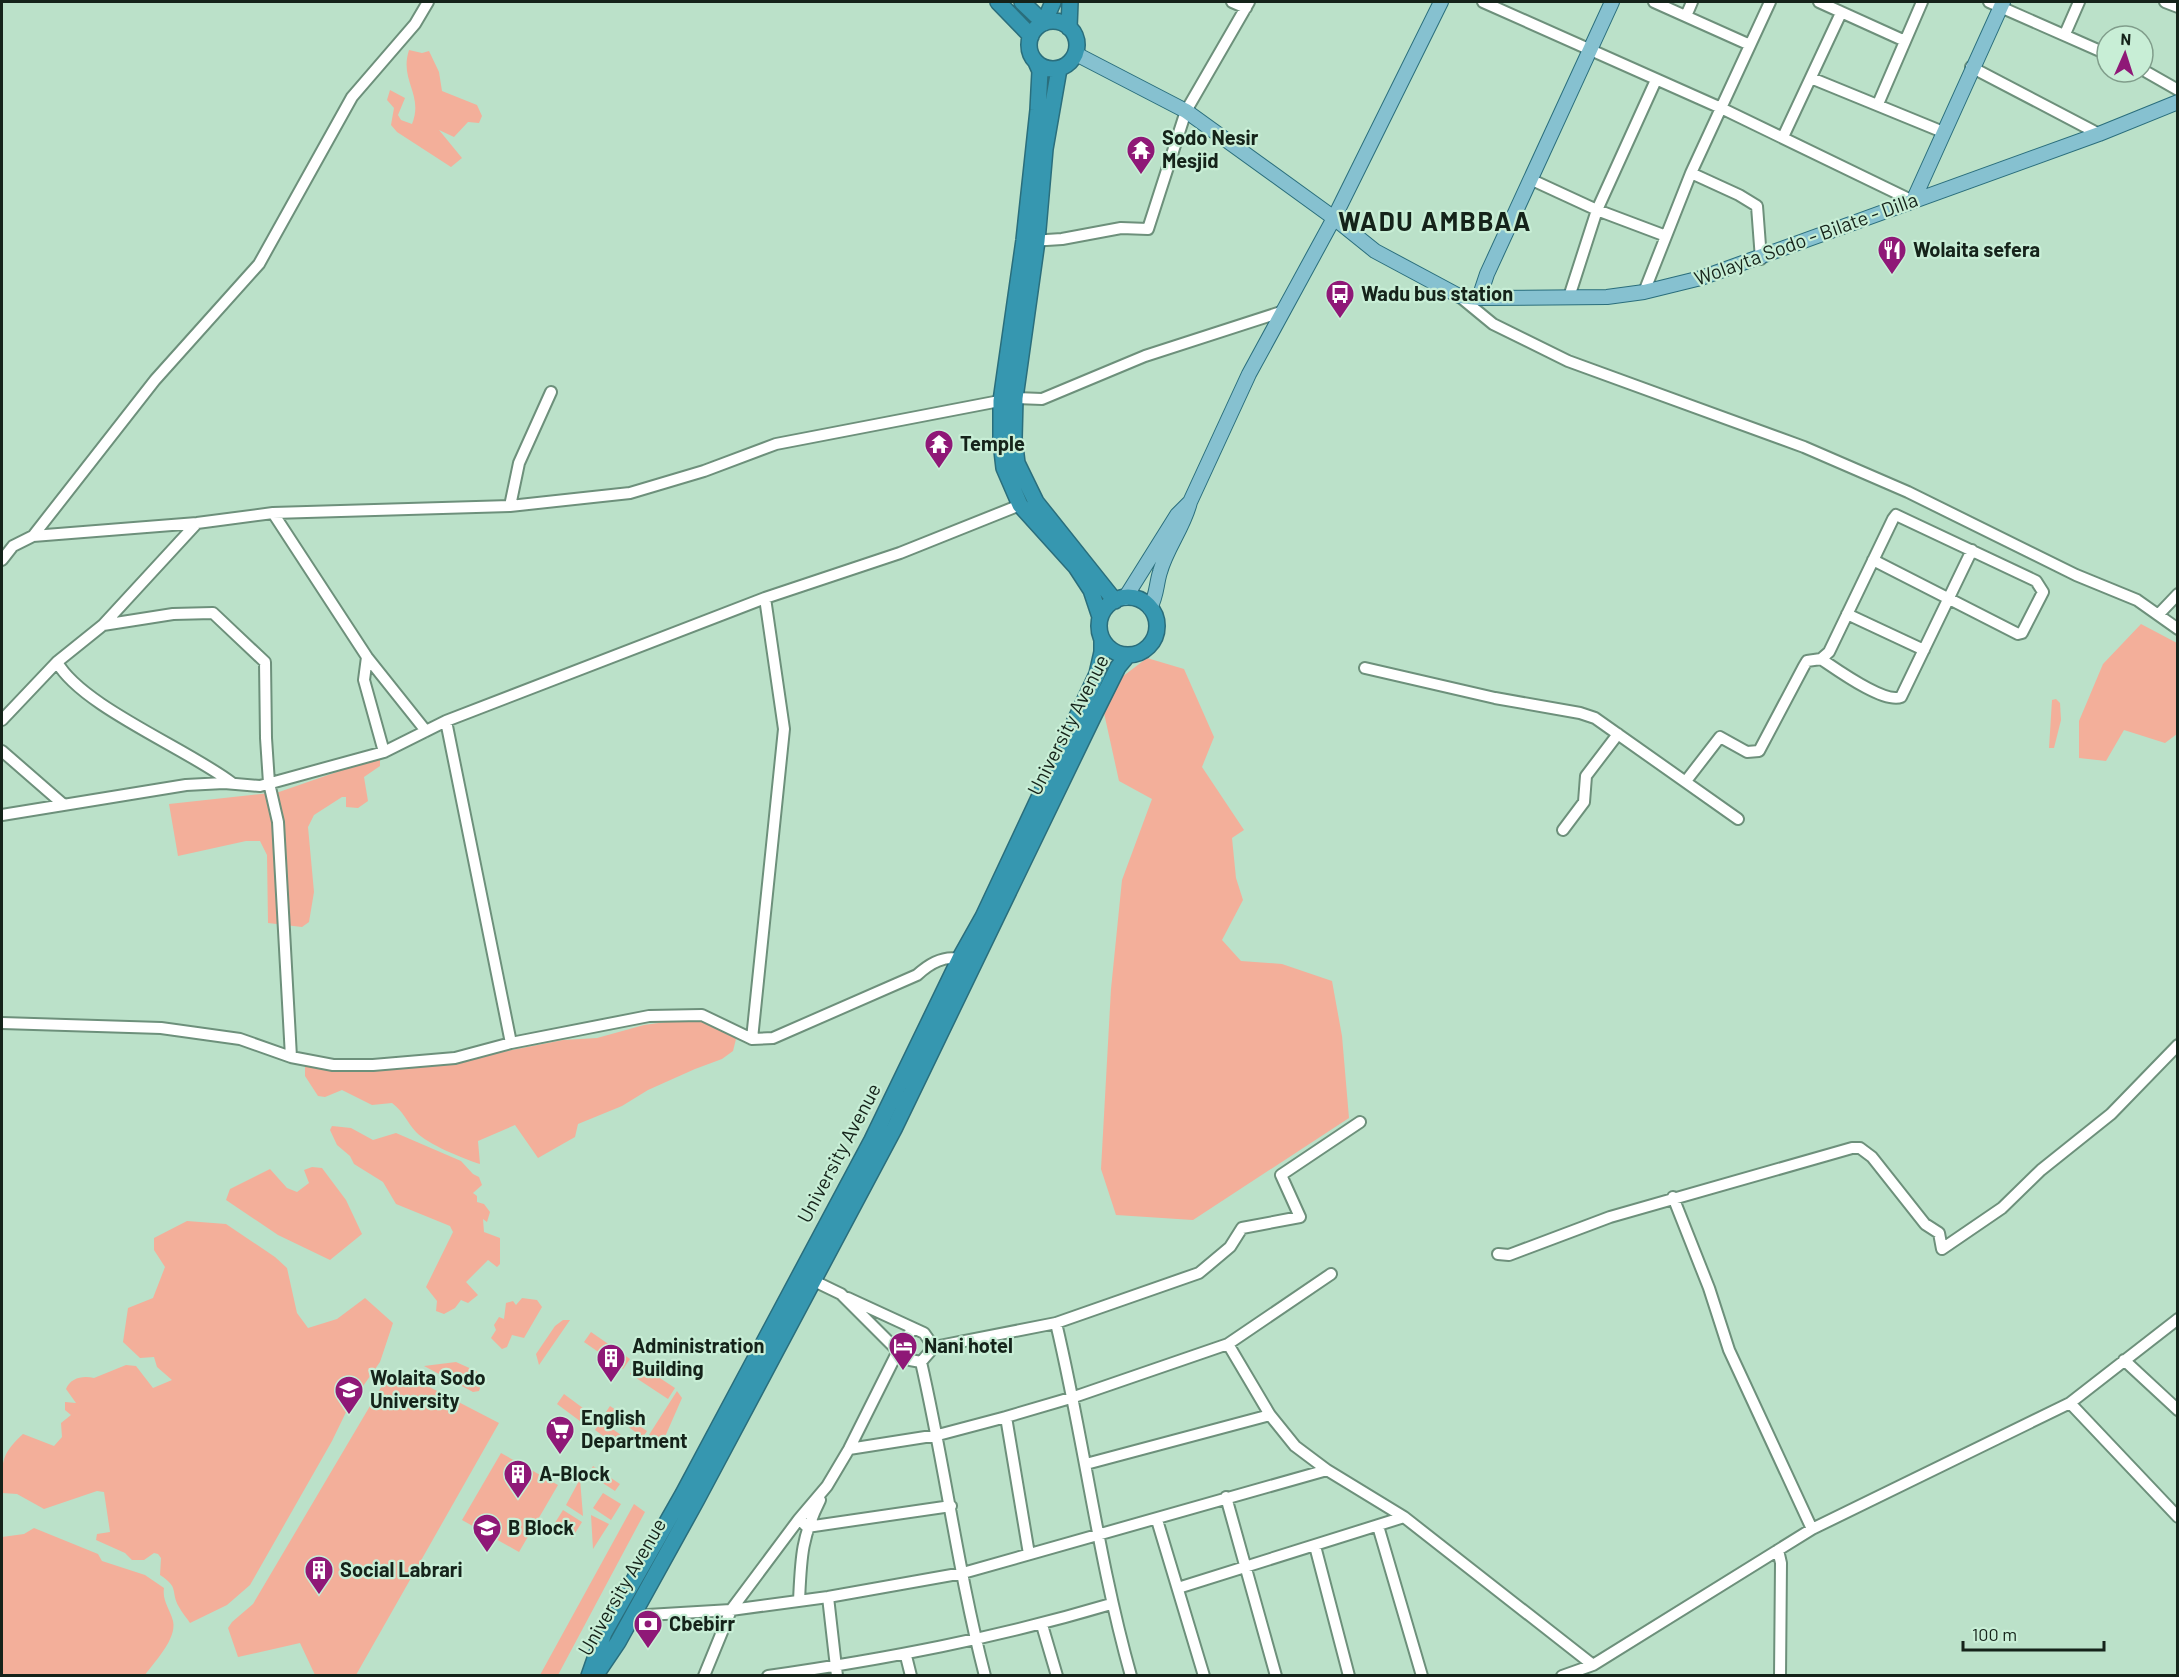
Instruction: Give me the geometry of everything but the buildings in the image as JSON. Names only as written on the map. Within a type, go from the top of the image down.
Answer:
[{"type":"highway","points":[[998,2],[1031,36]]},
{"type":"highway","points":[[1022,2],[1044,24]]},
{"type":"highway","points":[[1030,241],[1040,71],[1030,50],[1031,36],[1044,24],[1053,2]]},
{"type":"highway","points":[[1036,62],[1043,67],[1059,69],[1069,63],[1076,54],[1077,40],[1070,28],[1070,2]]},
{"type":"highway","points":[[1044,24],[1057,22],[1070,28]]},
{"type":"highway","points":[[1059,69],[1030,241],[1008,400],[1004,468],[1020,505],[1076,567],[1092,590],[1100,617],[1099,629],[1102,640],[1108,648],[1128,655],[1139,653],[1154,638],[1157,628],[1150,608],[1134,598],[1120,599],[1106,608],[1100,617]]},
{"type":"highway","points":[[1008,400],[1017,463],[1024,482],[1036,502],[1120,599]]},
{"type":"highway","name":"University Avenue","points":[[589,1676],[604,1633],[689,1498],[894,1129],[967,961],[983,917],[1097,674],[1102,640]]},
{"type":"highway","name":"University Avenue","points":[[595,1676],[618,1642],[872,1140],[967,961],[1107,687],[1128,655]]},
{"type":"main road","points":[[1150,608],[1157,594],[1160,572],[1250,374],[1334,218],[1441,2]]},
{"type":"main road","points":[[1479,298],[1487,274],[1612,2]]},
{"type":"main road","points":[[1913,201],[1997,3]]},
{"type":"main road","name":"Wolayta Sodo - Bilate - Dilla","points":[[1076,54],[1186,111],[1334,218],[1375,251],[1459,296],[1479,298],[1607,297],[1644,292],[1701,278],[1761,259],[2099,134],[2178,102]]},
{"type":"main road","points":[[1120,599],[1178,515],[1190,502]]},
{"type":"street","points":[[33,536],[155,380],[259,264],[352,97],[415,24],[428,2]]},
{"type":"street","points":[[1030,241],[1121,228],[1148,229],[1186,111],[1248,5],[1232,2]]},
{"type":"street","points":[[1484,2],[1721,108],[1913,201]]},
{"type":"street","points":[[1654,2],[1750,45]]},
{"type":"street","points":[[1686,16],[1692,2]]},
{"type":"street","points":[[1644,292],[1691,173],[1770,2]]},
{"type":"street","points":[[1818,2],[1905,41]]},
{"type":"street","points":[[1878,104],[1922,2]]},
{"type":"street","points":[[2065,34],[2079,2]]},
{"type":"street","points":[[2165,2],[2178,7]]},
{"type":"street","points":[[1997,3],[2095,48]]},
{"type":"street","points":[[1782,137],[1841,13]]},
{"type":"street","points":[[1971,67],[2099,134]]},
{"type":"street","points":[[2155,77],[2178,90]]},
{"type":"street","points":[[1812,78],[1942,132]]},
{"type":"street","points":[[1569,297],[1597,210],[1656,80]]},
{"type":"street","points":[[1691,173],[1739,195],[1757,207],[1761,259]]},
{"type":"street","points":[[1532,180],[1597,210],[1666,236]]},
{"type":"street","points":[[1459,296],[1493,324],[1568,361],[1804,447],[1908,492],[2076,575],[2127,595],[2178,629]]},
{"type":"street","points":[[2,560],[13,546],[33,536],[197,523],[273,513],[510,506],[630,494],[704,471],[776,444],[1008,400],[1042,399],[1145,356],[1284,310]]},
{"type":"street","points":[[510,506],[519,463],[551,392]]},
{"type":"street","points":[[2,815],[149,790],[232,783],[260,786],[384,752],[446,721],[765,598],[900,553],[1020,505]]},
{"type":"street","points":[[273,513],[367,657],[426,730]]},
{"type":"street","points":[[1686,782],[1719,737],[1747,752],[1759,751],[1807,661],[1821,659],[1829,652],[1873,560],[1898,514],[2037,581],[2043,589],[2022,633],[2018,634],[1873,560]]},
{"type":"street","points":[[2,720],[57,662],[103,625],[197,523]]},
{"type":"street","points":[[1821,659],[1875,692],[1897,699],[1902,695],[1972,550]]},
{"type":"street","points":[[2158,615],[2178,594]]},
{"type":"street","points":[[752,1039],[784,729],[765,598]]},
{"type":"street","points":[[103,625],[173,614],[213,613],[265,662],[269,783],[278,822],[291,1057]]},
{"type":"street","points":[[1847,614],[1924,650]]},
{"type":"street","points":[[367,657],[364,680],[384,752]]},
{"type":"street","points":[[57,662],[63,673],[99,701],[208,764],[232,783]]},
{"type":"street","points":[[1365,668],[1495,698],[1580,712],[1602,722],[1738,819]]},
{"type":"street","points":[[446,721],[511,1042]]},
{"type":"street","points":[[1563,830],[1584,802],[1586,776],[1618,735]]},
{"type":"street","points":[[2,751],[64,805]]},
{"type":"street","points":[[2,1023],[161,1028],[240,1039],[291,1057],[333,1065],[373,1065],[455,1058],[511,1042],[649,1016],[702,1015],[752,1039],[773,1038],[917,975],[931,962],[967,961]]},
{"type":"street","points":[[1498,1254],[1509,1255],[1610,1216],[1673,1197],[1780,1170],[1845,1148],[1860,1148],[1872,1157],[1925,1224],[1939,1233],[1942,1249],[2002,1208],[2041,1170],[2111,1114],[2178,1045]]},
{"type":"street","points":[[921,1362],[934,1347],[1056,1323],[1199,1272],[1230,1247],[1242,1228],[1300,1217],[1281,1175],[1360,1122]]},
{"type":"street","points":[[1673,1197],[1729,1350],[1812,1529]]},
{"type":"street","points":[[849,1449],[938,1435],[1005,1417],[1074,1397],[1228,1344],[1330,1274]]},
{"type":"street","points":[[812,1280],[924,1333],[934,1347]]},
{"type":"street","points":[[841,1294],[898,1351],[910,1360],[921,1362]]},
{"type":"street","points":[[1562,1676],[1593,1665],[1812,1529],[2070,1403],[2178,1319]]},
{"type":"street","points":[[1056,1323],[1074,1397],[1111,1604],[1131,1676]]},
{"type":"street","points":[[704,1676],[731,1610],[803,1523],[827,1486],[849,1449],[898,1351],[913,1328]]},
{"type":"street","points":[[1228,1344],[1270,1415],[1295,1446],[1327,1470],[1404,1517],[1593,1665]]},
{"type":"street","points":[[2124,1360],[2178,1410]]},
{"type":"street","points":[[921,1362],[938,1435],[976,1641],[985,1676]]},
{"type":"street","points":[[2070,1403],[2178,1517]]},
{"type":"street","points":[[1086,1464],[1270,1415]]},
{"type":"street","points":[[1005,1417],[1029,1554]]},
{"type":"street","points":[[631,1616],[731,1610],[828,1597],[963,1573],[1157,1520],[1226,1497],[1327,1470]]},
{"type":"street","points":[[1226,1497],[1276,1676]]},
{"type":"street","points":[[803,1523],[951,1506]]},
{"type":"street","points":[[1178,1588],[1404,1517]]},
{"type":"street","points":[[1157,1520],[1204,1676]]},
{"type":"street","points":[[800,1601],[803,1523]]},
{"type":"street","points":[[1378,1526],[1422,1676]]},
{"type":"street","points":[[1315,1546],[1349,1676]]},
{"type":"street","points":[[1778,1550],[1781,1563],[1780,1676]]},
{"type":"street","points":[[828,1597],[836,1671]]},
{"type":"street","points":[[768,1676],[836,1671],[1042,1625],[1111,1604]]},
{"type":"street","points":[[1042,1625],[1057,1676]]},
{"type":"street","points":[[906,1656],[911,1676]]},
{"type":"shaded area","points":[[409,50],[422,53],[429,51],[439,72],[442,91],[477,105],[482,116],[479,123],[468,122],[454,137],[439,130],[462,158],[451,167],[397,132],[391,125],[394,108],[387,100],[390,90],[405,98],[398,115],[401,120],[412,124],[415,113],[414,96],[407,70]]},
{"type":"shaded area","points":[[2141,624],[2177,643],[2177,734],[2165,743],[2124,730],[2106,761],[2079,758],[2079,721],[2103,664]]},
{"type":"shaded area","points":[[1147,658],[1184,669],[1214,737],[1202,767],[1244,830],[1232,838],[1236,878],[1243,900],[1222,940],[1241,961],[1282,964],[1332,981],[1342,1036],[1349,1118],[1193,1220],[1116,1215],[1101,1169],[1111,989],[1122,880],[1152,799],[1119,781],[1104,713],[1122,677]]},
{"type":"shaded area","points":[[2056,699],[2060,703],[2061,720],[2054,748],[2049,748],[2052,700]]},
{"type":"shaded area","points":[[380,757],[380,766],[364,777],[368,801],[358,808],[346,807],[346,797],[342,797],[314,815],[308,827],[314,892],[309,922],[302,927],[268,923],[267,855],[260,841],[246,841],[178,856],[169,804],[279,792]]},
{"type":"shaded area","points":[[695,1018],[737,1035],[733,1051],[722,1059],[648,1090],[622,1106],[578,1124],[575,1137],[538,1158],[515,1125],[478,1141],[480,1164],[473,1162],[421,1137],[392,1103],[372,1105],[342,1090],[325,1097],[318,1096],[305,1076],[305,1067],[316,1062],[482,1056],[563,1040],[597,1038],[644,1025]]},
{"type":"shaded area","points":[[332,1126],[351,1128],[373,1140],[396,1133],[461,1161],[479,1177],[482,1185],[473,1193],[477,1196],[477,1202],[484,1204],[490,1212],[487,1222],[483,1219],[484,1232],[500,1238],[500,1264],[497,1267],[488,1260],[466,1282],[478,1295],[468,1303],[461,1300],[455,1308],[444,1314],[436,1311],[437,1301],[426,1287],[453,1232],[450,1226],[396,1204],[383,1182],[354,1164],[350,1156],[337,1145],[330,1130]]},
{"type":"shaded area","points":[[312,1167],[322,1168],[346,1200],[362,1234],[330,1260],[278,1235],[226,1200],[230,1189],[270,1169],[287,1188],[297,1192],[309,1183],[304,1170]]},
{"type":"shaded area","points":[[187,1221],[226,1224],[275,1257],[287,1268],[297,1313],[308,1328],[337,1319],[365,1298],[393,1323],[380,1362],[349,1406],[332,1441],[250,1585],[227,1605],[190,1623],[176,1602],[170,1583],[160,1575],[161,1558],[158,1554],[154,1553],[144,1560],[132,1560],[125,1553],[96,1540],[97,1534],[110,1532],[104,1492],[97,1491],[44,1509],[17,1494],[2,1493],[4,1460],[15,1441],[23,1434],[54,1446],[62,1437],[61,1423],[71,1415],[65,1410],[65,1402],[76,1403],[66,1389],[74,1380],[81,1377],[94,1378],[126,1365],[136,1366],[153,1388],[172,1380],[157,1367],[154,1357],[140,1358],[123,1342],[128,1308],[153,1298],[165,1267],[154,1250],[154,1238]]},
{"type":"shaded area","points":[[522,1298],[537,1300],[542,1307],[524,1338],[512,1335],[507,1347],[502,1349],[491,1338],[496,1330],[494,1325],[499,1317],[504,1319],[506,1303],[513,1301],[516,1305]]},
{"type":"shaded area","points":[[563,1320],[570,1320],[539,1365],[536,1354],[555,1326]]},
{"type":"shaded area","points":[[591,1332],[630,1359],[623,1369],[584,1342]]},
{"type":"shaded area","points":[[456,1362],[476,1371],[483,1379],[479,1391],[473,1392],[424,1366]]},
{"type":"shaded area","points":[[637,1363],[675,1388],[668,1399],[630,1374]]},
{"type":"shaded area","points":[[396,1377],[414,1379],[499,1423],[356,1675],[315,1675],[300,1643],[238,1657],[228,1628],[253,1604],[383,1384]]},
{"type":"shaded area","points":[[677,1391],[682,1398],[664,1439],[651,1441],[647,1438]]},
{"type":"shaded area","points":[[564,1394],[591,1414],[584,1424],[557,1404]]},
{"type":"shaded area","points":[[610,1406],[647,1431],[643,1437],[606,1412]]},
{"type":"shaded area","points":[[601,1421],[624,1437],[617,1446],[595,1430]]},
{"type":"shaded area","points":[[501,1453],[558,1485],[519,1552],[462,1520]]},
{"type":"shaded area","points":[[593,1466],[620,1484],[615,1491],[589,1474]]},
{"type":"shaded area","points":[[580,1479],[583,1516],[566,1505]]},
{"type":"shaded area","points":[[603,1493],[621,1504],[611,1520],[593,1508]]},
{"type":"shaded area","points":[[634,1504],[645,1512],[558,1675],[540,1675]]},
{"type":"shaded area","points":[[563,1510],[582,1522],[572,1538],[553,1526]]},
{"type":"shaded area","points":[[591,1515],[609,1524],[593,1549]]},
{"type":"shaded area","points":[[34,1528],[98,1554],[102,1561],[145,1575],[164,1588],[164,1597],[173,1621],[172,1635],[145,1675],[2,1675],[2,1537],[24,1534]]},
{"type":"place","name":"Sodo Nesir Mesjid","points":[[1141,176]]},
{"type":"place","name":"Wolaita sefera","points":[[1892,276]]},
{"type":"place","name":"Wadu bus station","points":[[1340,320]]},
{"type":"place","name":"Temple","points":[[939,470]]},
{"type":"place","name":"Nani hotel","points":[[903,1372]]},
{"type":"place","name":"Administration Building","points":[[611,1384]]},
{"type":"place","name":"Wolaita Sodo University","points":[[349,1416]]},
{"type":"place","name":"English Department","points":[[560,1456]]},
{"type":"place","name":"A-Block","points":[[518,1500]]},
{"type":"place","name":"B Block","points":[[487,1554]]},
{"type":"place","name":"Social Labrari","points":[[319,1596]]},
{"type":"place","name":"Cbebirr","points":[[648,1650]]},
{"type":"district","name":"WADU AMBBAA","points":[[1435,222]]}]
